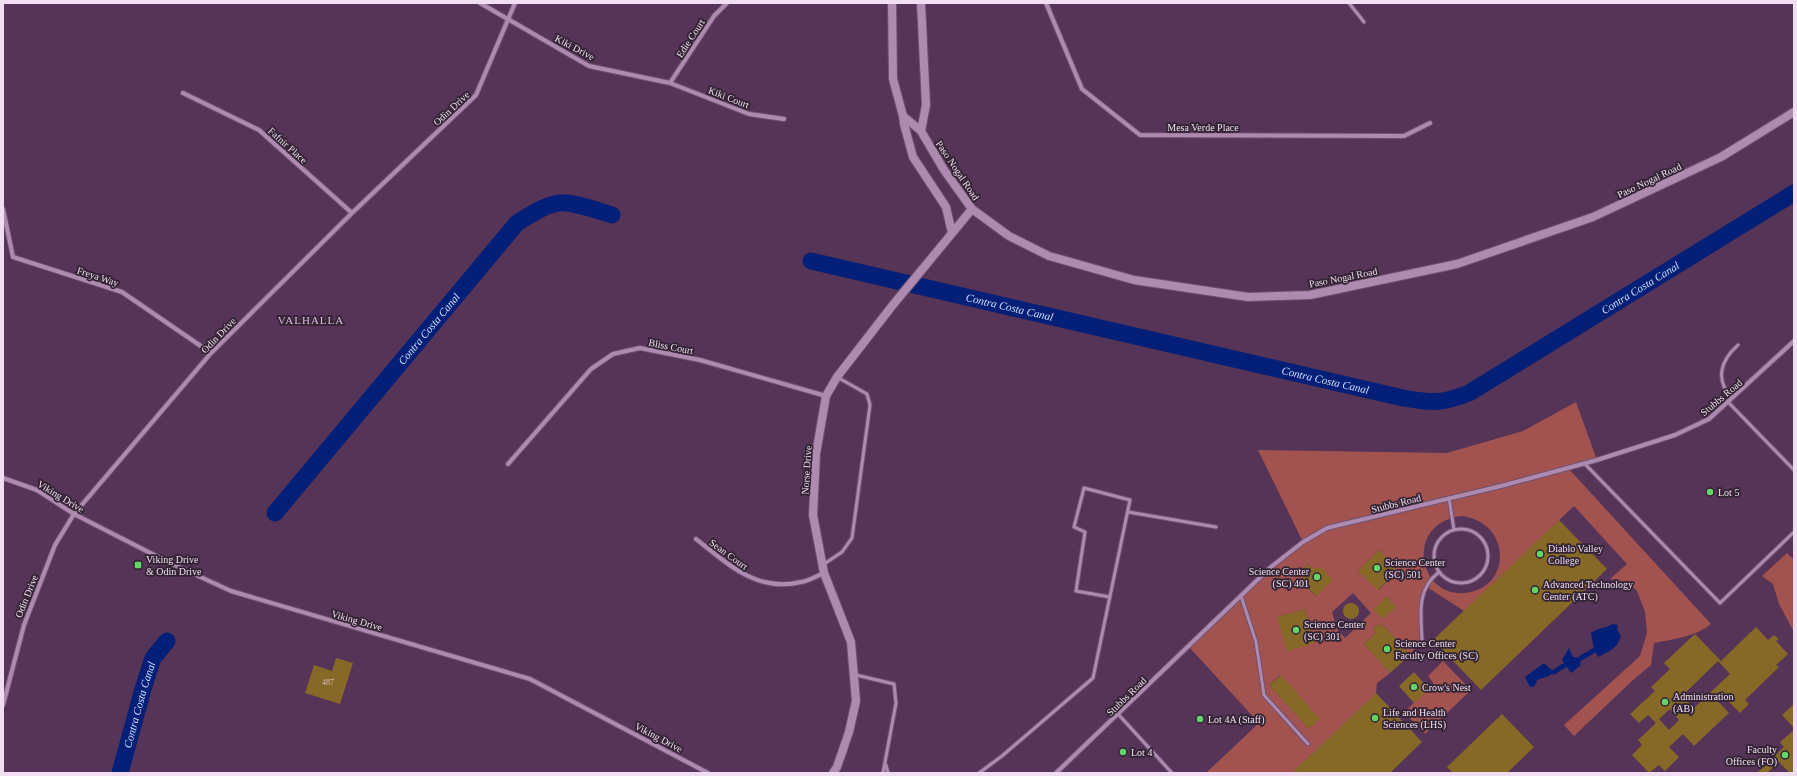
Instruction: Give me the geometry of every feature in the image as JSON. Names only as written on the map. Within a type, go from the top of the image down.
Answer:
[{"type":"street","name":"Kiki Drive","points":[[480,3],[589,66],[670,83]]},
{"type":"street","name":"Odin Drive","points":[[3,705],[24,624],[55,545],[74,514],[211,352],[352,213],[476,95],[515,3]]},
{"type":"street","name":"Edie Court","points":[[670,83],[714,16],[727,3]]},
{"type":"street","points":[[892,3],[893,79],[904,124],[913,156],[946,207],[952,233]]},
{"type":"street","points":[[921,3],[926,105],[921,131]]},
{"type":"street","name":"Mesa Verde Place","points":[[1046,3],[1082,89],[1140,135],[1404,136],[1430,123]]},
{"type":"street","name":"Kiki Court","points":[[670,83],[749,114],[784,119]]},
{"type":"street","name":"Fafnir Place","points":[[183,93],[259,130],[352,213]]},
{"type":"street","name":"Paso Nogal Road","points":[[903,116],[921,131],[944,170],[972,208],[1009,236],[1049,256],[1134,280],[1248,297],[1310,295],[1457,264],[1593,217],[1722,157],[1794,112]]},
{"type":"street","name":"Norse Drive","points":[[833,773],[837,767],[849,732],[856,701],[851,642],[823,569],[814,515],[816,454],[826,396],[837,377],[972,208]]},
{"type":"street","name":"Freya Way","points":[[3,209],[13,257],[122,292],[211,352]]},
{"type":"street","name":"Stubbs Road","points":[[1056,773],[1276,562],[1303,542],[1327,528],[1505,485],[1638,448],[1693,428],[1709,419],[1729,403],[1794,341]]},
{"type":"street","name":"Bliss Court","points":[[508,464],[591,369],[613,354],[640,348],[700,360],[826,396]]},
{"type":"street","name":"Viking Drive","points":[[3,478],[37,490],[74,514],[168,562],[232,591],[530,679],[708,773]]},
{"type":"street","name":"Sean Court","points":[[696,539],[746,576],[776,585],[801,582],[823,569]]},
{"type":"lane","points":[[1349,3],[1364,22]]},
{"type":"lane","points":[[1733,399],[1722,384],[1721,375],[1724,362],[1729,352],[1738,345]]},
{"type":"lane","points":[[823,569],[842,552],[852,538],[870,406],[867,394],[837,377]]},
{"type":"lane","points":[[1729,403],[1794,470]]},
{"type":"lane","points":[[1584,463],[1720,603],[1794,532]]},
{"type":"lane","points":[[979,773],[1002,756],[1093,678],[1128,512],[1130,500],[1084,488],[1074,527],[1085,532],[1076,591],[1110,597]]},
{"type":"lane","points":[[1449,498],[1454,530]]},
{"type":"lane","points":[[1128,512],[1216,527]]},
{"type":"lane","points":[[1454,530],[1468,530],[1479,536],[1486,550],[1487,561],[1485,567],[1475,578],[1462,582],[1450,580],[1439,572],[1434,556],[1435,547],[1442,537],[1454,530]]},
{"type":"lane","points":[[1422,640],[1420,600],[1426,587],[1439,572]]},
{"type":"lane","points":[[1241,596],[1256,642],[1264,695],[1308,744]]},
{"type":"lane","points":[[854,674],[894,684],[896,703],[883,773]]},
{"type":"lane","points":[[1118,714],[1172,773]]},
{"type":"lane","points":[[885,764],[888,773]]},
{"type":"shaded area","points":[[1576,402],[1597,460],[1568,468],[1711,624],[1691,635],[1654,643],[1651,665],[1574,736],[1564,725],[1640,656],[1647,633],[1645,612],[1637,591],[1628,582],[1610,579],[1627,564],[1574,506],[1464,611],[1427,587],[1421,601],[1422,640],[1410,655],[1384,626],[1381,627],[1378,624],[1373,629],[1376,633],[1364,644],[1390,673],[1377,683],[1376,693],[1292,773],[1206,773],[1259,723],[1189,647],[1271,567],[1303,542],[1258,450],[1447,453],[1523,431]],"holes":[[[1463,516],[1479,521],[1491,531],[1498,543],[1500,556],[1498,569],[1491,580],[1480,589],[1465,593],[1448,591],[1436,583],[1428,572],[1424,558],[1425,544],[1432,531],[1444,521]],[[1379,550],[1394,566],[1393,575],[1379,590],[1358,571]],[[1308,564],[1312,568],[1322,568],[1316,596],[1303,583],[1304,574],[1301,570]],[[1353,593],[1371,613],[1345,638],[1337,629],[1332,612]],[[1387,597],[1396,607],[1383,619],[1374,609]],[[1305,609],[1315,643],[1277,617]],[[1280,675],[1319,719],[1309,729],[1269,685]]]},
{"type":"shaded area","points":[[1787,553],[1794,560],[1794,632],[1779,604],[1773,584],[1762,576]]},
{"type":"shaded area","points":[[1613,624],[1618,625],[1617,629],[1621,636],[1617,644],[1612,649],[1598,657],[1593,645],[1591,633]]},
{"type":"shaded area","points":[[1569,648],[1573,657],[1581,658],[1580,666],[1571,673],[1562,660]]},
{"type":"shaded area","points":[[1443,661],[1471,690],[1425,734],[1404,712],[1434,684],[1428,676]]},
{"type":"shaded area","points":[[1544,663],[1554,672],[1549,676],[1537,680],[1535,686],[1530,687],[1525,677]]},
{"type":"building","name":"Advanced Technology Center (ATC)","points":[[1559,520],[1607,569],[1481,690],[1433,640]]},
{"type":"building","name":"Science Center (SC) 501","points":[[1379,550],[1395,566],[1393,575],[1378,590],[1358,571]]},
{"type":"building","name":"Science Center (SC) 401","points":[[1308,564],[1312,568],[1322,568],[1333,580],[1316,596],[1303,582],[1304,574],[1301,570]]},
{"type":"building","points":[[1387,597],[1396,607],[1383,619],[1373,609]]},
{"type":"building","points":[[1348,603],[1354,603],[1359,608],[1357,617],[1354,619],[1348,619],[1343,614],[1343,608]]},
{"type":"building","name":"Science Center (SC) 301","points":[[1305,609],[1315,643],[1287,651],[1277,617]]},
{"type":"building","name":"Science Center Faculty Offices (SC)","points":[[1378,624],[1381,627],[1383,625],[1410,655],[1390,673],[1364,644],[1376,633],[1373,629]]},
{"type":"building","name":"Administration (AB)","points":[[1756,627],[1768,640],[1774,635],[1779,639],[1776,641],[1788,654],[1776,665],[1779,667],[1745,700],[1749,704],[1740,713],[1720,693],[1715,698],[1729,713],[1694,746],[1683,734],[1669,747],[1679,757],[1665,771],[1659,765],[1649,773],[1632,755],[1642,745],[1638,740],[1656,723],[1648,715],[1639,723],[1630,714],[1655,691],[1651,687],[1670,669],[1664,663],[1695,634],[1721,661]],"holes":[[[1718,661],[1730,674],[1694,708],[1682,696]],[[1670,709],[1679,720],[1669,730],[1659,719]]]},
{"type":"building","points":[[336,658],[353,663],[340,704],[305,693],[314,665],[332,671]]},
{"type":"building","name":"Crow's Nest","points":[[1414,672],[1429,689],[1414,703],[1399,686]]},
{"type":"building","points":[[1281,675],[1320,719],[1309,729],[1269,685]]},
{"type":"building","name":"Life and Health Sciences (LHS)","points":[[1376,693],[1422,742],[1390,773],[1292,773]]},
{"type":"building","name":"Faculty Offices (FO)","points":[[1794,704],[1794,728],[1782,715]]},
{"type":"building","points":[[1502,714],[1534,747],[1507,773],[1453,773],[1447,767]]},
{"type":"building","name":"Faculty Offices (FO)","points":[[1794,730],[1794,773],[1790,773],[1779,762],[1767,773],[1757,773],[1784,747],[1780,742]]},
{"type":"waterway","name":"Contra Costa Canal","points":[[811,261],[1403,398],[1436,402],[1460,397],[1469,393],[1794,193]]},
{"type":"waterway","name":"Contra Costa Canal","points":[[275,513],[517,223],[552,204],[558,203],[577,205],[612,215]]},
{"type":"waterway","name":"Contra Costa Canal","points":[[120,773],[153,658],[167,641]]},
{"type":"waterway","points":[[1581,658],[1595,650]]},
{"type":"waterway","points":[[1554,672],[1565,665]]},
{"type":"place","name":"Lot 5","points":[[1710,492]]},
{"type":"place","name":"Diablo Valley College","points":[[1540,554]]},
{"type":"place","name":"Viking Drive & Odin Drive","points":[[138,565]]},
{"type":"place","name":"Science Center (SC) 501","points":[[1377,568]]},
{"type":"place","name":"Science Center (SC) 401","points":[[1317,577]]},
{"type":"place","name":"Advanced Technology Center (ATC)","points":[[1535,590]]},
{"type":"place","name":"Science Center (SC) 301","points":[[1296,630]]},
{"type":"place","name":"Science Center Faculty Offices (SC)","points":[[1387,649]]},
{"type":"place","name":"Crow's Nest","points":[[1414,687]]},
{"type":"place","name":"Administration (AB)","points":[[1665,702]]},
{"type":"place","name":"Life and Health Sciences (LHS)","points":[[1375,718]]},
{"type":"place","name":"Lot 4A (Staff)","points":[[1200,719]]},
{"type":"place","name":"Lot 4","points":[[1123,752]]},
{"type":"place","name":"Faculty Offices (FO)","points":[[1785,755]]},
{"type":"district","name":"VALHALLA","points":[[311,320]]}]
